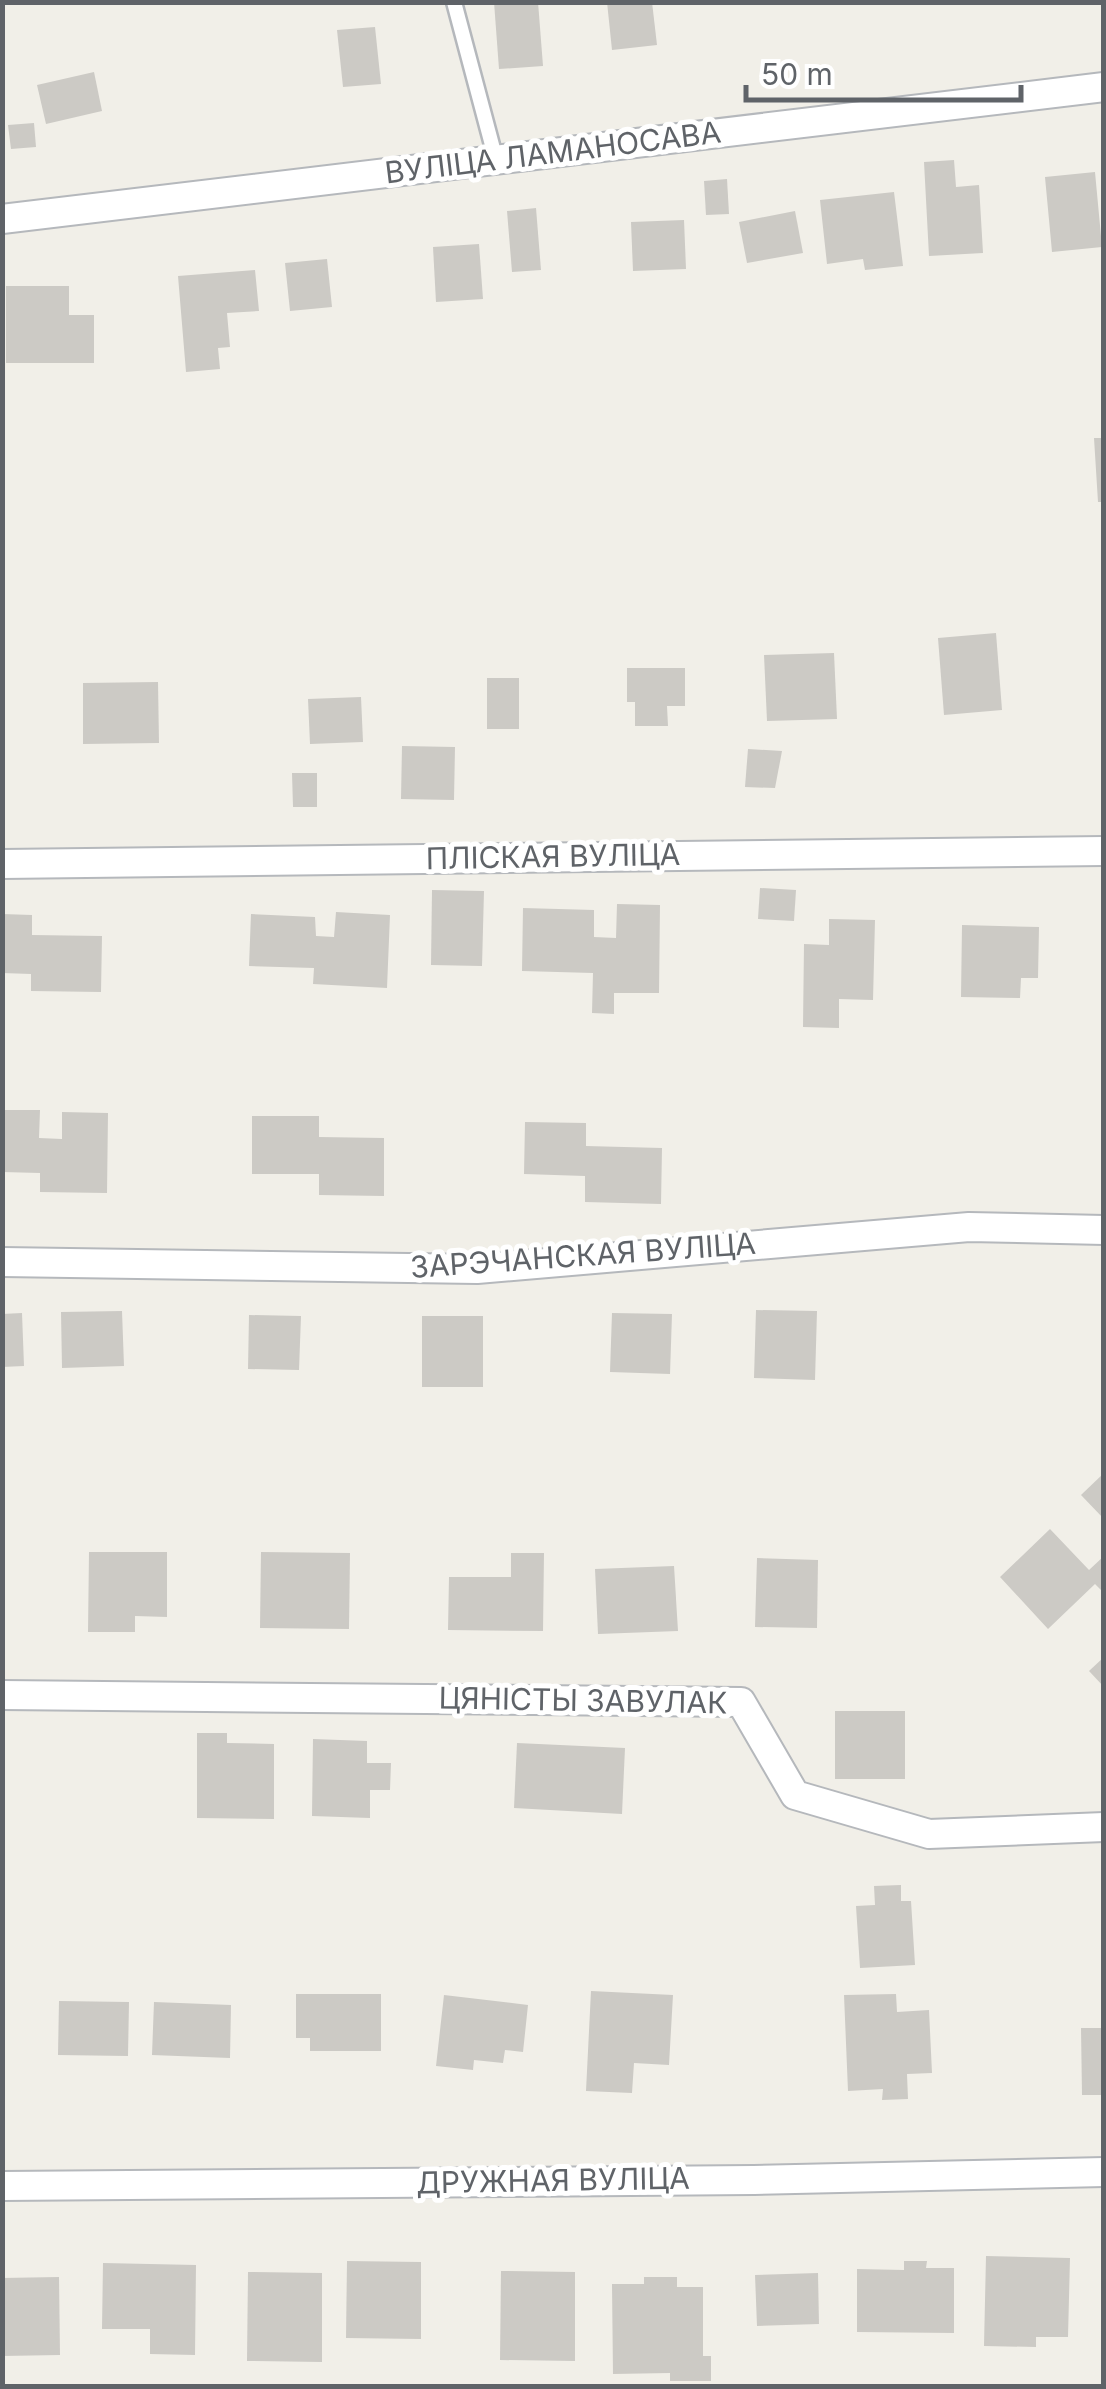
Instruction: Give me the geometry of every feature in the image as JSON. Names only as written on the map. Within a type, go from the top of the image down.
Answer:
[{"type":"street","name":"ВУЛІЦА ЛАМАНОСАВА","points":[[2,219],[1104,87]]},
{"type":"street","name":"ПЛІСКАЯ ВУЛІЦА","points":[[2,864],[1104,850]]},
{"type":"street","name":"ЗАРЭЧАНСКАЯ ВУЛІЦА","points":[[2,1262],[478,1269],[969,1227],[1104,1230]]},
{"type":"street","name":"ЦЯНІСТЫ ЗАВУЛАК","points":[[2,1694],[741,1702],[794,1795],[930,1834],[1104,1827]]},
{"type":"street","name":"ДРУЖНАЯ ВУЛІЦА","points":[[2,2186],[754,2180],[1104,2172]]},
{"type":"lane","points":[[454,2],[496,160]]},
{"type":"building","points":[[494,2],[538,2],[543,66],[499,69]]},
{"type":"building","points":[[607,2],[652,2],[657,45],[612,50]]},
{"type":"building","points":[[375,27],[381,84],[343,87],[337,30]]},
{"type":"building","points":[[94,72],[102,111],[46,124],[37,85]]},
{"type":"building","points":[[34,123],[36,147],[11,149],[8,125]]},
{"type":"building","points":[[954,160],[956,187],[979,185],[983,253],[929,256],[924,162]]},
{"type":"building","points":[[1095,172],[1102,247],[1052,252],[1045,177]]},
{"type":"building","points":[[727,179],[729,214],[706,215],[704,181]]},
{"type":"building","points":[[894,192],[903,266],[865,270],[863,259],[827,264],[820,200]]},
{"type":"building","points":[[536,208],[541,270],[512,272],[507,211]]},
{"type":"building","points":[[795,211],[803,253],[747,263],[739,222]]},
{"type":"building","points":[[684,220],[686,269],[633,271],[631,222]]},
{"type":"building","points":[[479,244],[483,299],[436,302],[433,247]]},
{"type":"building","points":[[327,259],[332,307],[290,311],[285,263]]},
{"type":"building","points":[[255,270],[259,311],[227,313],[230,347],[218,348],[220,369],[186,372],[178,276]]},
{"type":"building","points":[[6,286],[69,286],[69,315],[94,315],[94,363],[6,363]]},
{"type":"building","points":[[1094,438],[1104,438],[1104,502],[1098,502]]},
{"type":"building","points":[[996,633],[1002,710],[944,715],[938,638]]},
{"type":"building","points":[[834,653],[837,719],[767,721],[764,655]]},
{"type":"building","points":[[627,668],[685,668],[685,706],[667,706],[668,726],[635,726],[635,702],[627,702]]},
{"type":"building","points":[[487,678],[519,678],[519,729],[487,729]]},
{"type":"building","points":[[158,682],[159,743],[83,744],[83,683]]},
{"type":"building","points":[[361,697],[363,742],[310,744],[308,699]]},
{"type":"building","points":[[402,746],[455,747],[454,800],[401,799]]},
{"type":"building","points":[[748,749],[782,751],[775,788],[745,787]]},
{"type":"building","points":[[292,773],[317,773],[317,807],[293,807]]},
{"type":"building","points":[[760,888],[796,890],[794,921],[758,919]]},
{"type":"building","points":[[432,890],[484,891],[482,966],[431,965]]},
{"type":"building","points":[[617,904],[660,905],[659,993],[614,993],[614,1014],[592,1013],[593,973],[522,971],[523,908],[594,910],[594,937],[616,938]]},
{"type":"building","points":[[336,912],[390,915],[387,988],[313,984],[314,968],[249,966],[251,914],[315,917],[316,936],[334,937]]},
{"type":"building","points":[[2,914],[32,915],[32,935],[102,936],[101,992],[31,991],[31,974],[2,973]]},
{"type":"building","points":[[829,919],[875,920],[873,1000],[839,999],[839,1028],[803,1027],[804,944],[829,945]]},
{"type":"building","points":[[962,925],[1039,927],[1038,978],[1021,978],[1020,998],[961,997]]},
{"type":"building","points":[[2,1110],[40,1110],[39,1138],[62,1139],[62,1112],[108,1113],[107,1193],[40,1192],[40,1173],[2,1172]]},
{"type":"building","points":[[252,1116],[319,1116],[319,1137],[384,1138],[384,1196],[319,1195],[319,1174],[252,1174]]},
{"type":"building","points":[[525,1122],[586,1123],[586,1146],[662,1148],[661,1204],[585,1202],[585,1176],[524,1174]]},
{"type":"building","points":[[756,1310],[817,1311],[815,1380],[754,1378]]},
{"type":"building","points":[[122,1311],[124,1366],[62,1368],[61,1312]]},
{"type":"building","points":[[22,1313],[24,1366],[2,1367],[2,1314]]},
{"type":"building","points":[[612,1313],[672,1314],[670,1374],[610,1372]]},
{"type":"building","points":[[249,1315],[301,1316],[299,1370],[248,1369]]},
{"type":"building","points":[[422,1316],[483,1316],[483,1387],[422,1387]]},
{"type":"building","points":[[1104,1473],[1104,1519],[1081,1495]]},
{"type":"building","points":[[1050,1529],[1089,1570],[1104,1556],[1104,1593],[1095,1584],[1048,1629],[1000,1577]]},
{"type":"building","points":[[89,1552],[167,1552],[167,1617],[135,1616],[135,1632],[88,1632]]},
{"type":"building","points":[[261,1552],[350,1553],[349,1629],[260,1628]]},
{"type":"building","points":[[511,1553],[544,1553],[543,1631],[448,1630],[449,1577],[511,1577]]},
{"type":"building","points":[[757,1558],[818,1560],[817,1628],[755,1627]]},
{"type":"building","points":[[674,1566],[678,1631],[598,1634],[595,1569]]},
{"type":"building","points":[[1104,1657],[1104,1687],[1089,1671]]},
{"type":"building","points":[[835,1711],[905,1711],[905,1779],[835,1779]]},
{"type":"building","points":[[197,1733],[227,1733],[227,1743],[274,1744],[274,1819],[197,1818]]},
{"type":"building","points":[[313,1739],[367,1741],[367,1763],[391,1763],[390,1790],[370,1790],[370,1818],[312,1816]]},
{"type":"building","points":[[517,1743],[625,1748],[622,1814],[514,1808]]},
{"type":"building","points":[[901,1885],[901,1901],[911,1901],[915,1965],[860,1968],[856,1906],[875,1905],[874,1886]]},
{"type":"building","points":[[591,1991],[673,1995],[669,2065],[634,2063],[632,2093],[586,2091]]},
{"type":"building","points":[[296,1994],[381,1994],[381,2051],[310,2051],[310,2038],[296,2038]]},
{"type":"building","points":[[896,1994],[897,2012],[929,2010],[932,2073],[907,2074],[908,2099],[882,2100],[883,2089],[848,2091],[844,1995]]},
{"type":"building","points":[[444,1995],[528,2005],[523,2052],[505,2050],[503,2063],[474,2060],[473,2070],[436,2066]]},
{"type":"building","points":[[59,2001],[129,2002],[128,2056],[58,2055]]},
{"type":"building","points":[[154,2002],[231,2005],[230,2058],[152,2055]]},
{"type":"building","points":[[1081,2028],[1104,2028],[1104,2095],[1082,2095]]},
{"type":"building","points":[[986,2256],[1070,2258],[1068,2337],[1036,2337],[1036,2347],[984,2346]]},
{"type":"building","points":[[347,2261],[421,2262],[421,2339],[346,2338]]},
{"type":"building","points":[[904,2261],[927,2261],[926,2268],[954,2268],[954,2333],[857,2332],[857,2269],[904,2270]]},
{"type":"building","points":[[103,2263],[196,2265],[195,2355],[150,2354],[150,2329],[102,2329]]},
{"type":"building","points":[[501,2271],[575,2272],[575,2361],[500,2360]]},
{"type":"building","points":[[248,2272],[322,2273],[322,2362],[247,2361]]},
{"type":"building","points":[[818,2273],[819,2324],[757,2326],[755,2275]]},
{"type":"building","points":[[59,2277],[60,2355],[2,2356],[2,2278]]},
{"type":"building","points":[[644,2277],[677,2277],[677,2287],[703,2287],[703,2356],[711,2356],[711,2381],[670,2381],[670,2373],[613,2374],[612,2284],[644,2284]]}]
